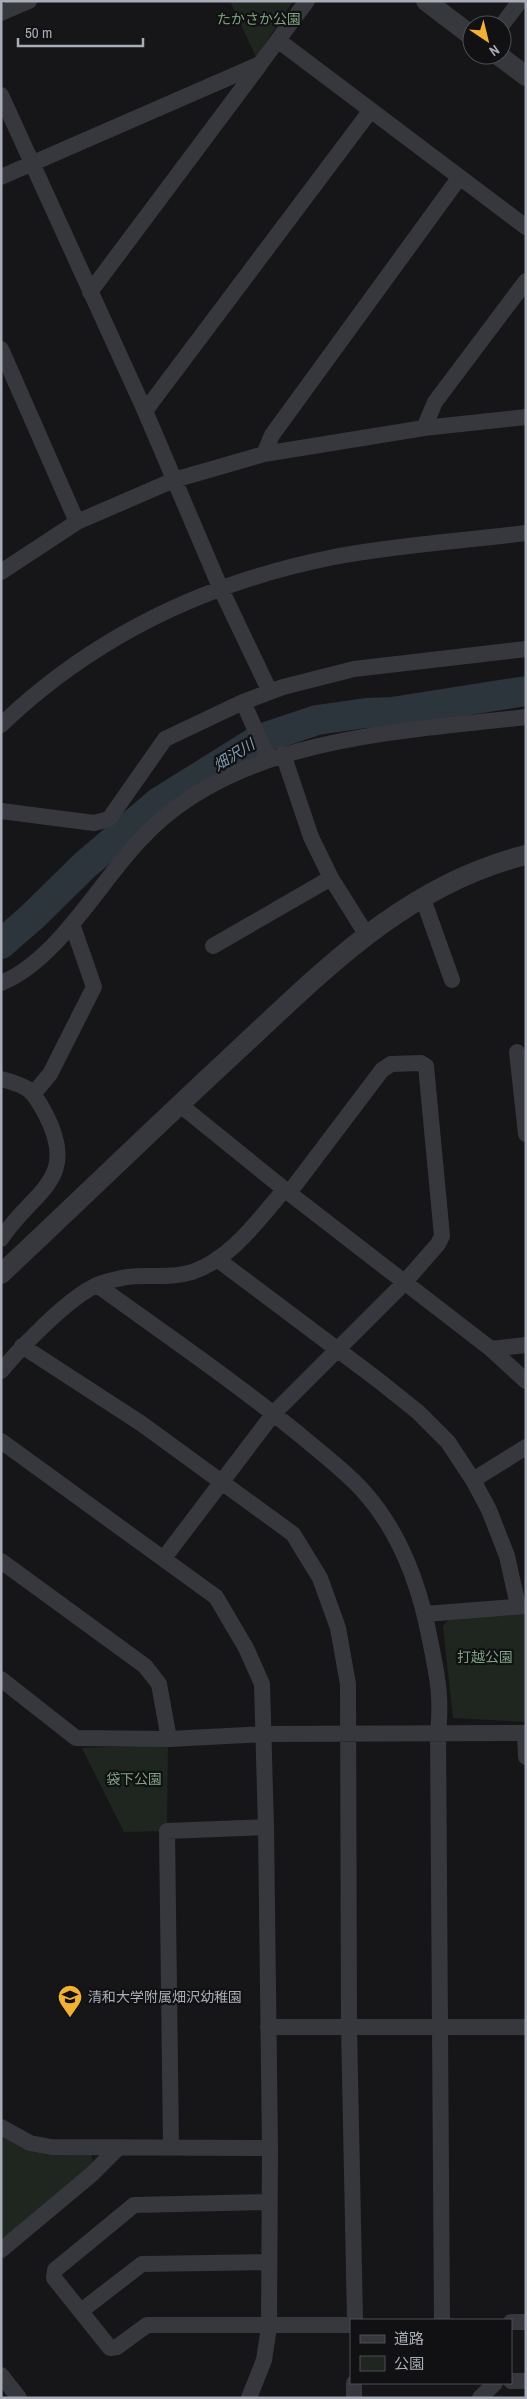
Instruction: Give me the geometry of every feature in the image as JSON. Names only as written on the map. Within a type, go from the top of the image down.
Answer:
[{"type":"street","points":[[1,13],[29,1]]},
{"type":"street","points":[[90,292],[307,1]]},
{"type":"street","points":[[426,1],[462,28]]},
{"type":"street","points":[[510,15],[520,1]]},
{"type":"street","points":[[279,41],[526,227]]},
{"type":"street","points":[[1,177],[260,64]]},
{"type":"street","points":[[511,65],[526,76]]},
{"type":"street","points":[[1,95],[145,411],[220,588],[270,692]]},
{"type":"street","points":[[145,411],[371,110]]},
{"type":"street","points":[[264,454],[278,427],[459,178]]},
{"type":"street","points":[[424,428],[435,402],[526,281]]},
{"type":"street","points":[[1,348],[78,522]]},
{"type":"street","points":[[1,572],[78,522],[174,480],[264,454],[424,428],[526,417]]},
{"type":"street","points":[[1,725],[67,670],[110,640],[151,617],[220,588],[335,557],[526,532]]},
{"type":"street","points":[[1,811],[94,824],[104,822],[109,819],[165,739],[243,702],[270,692],[354,669],[526,649]]},
{"type":"street","points":[[243,702],[276,757],[331,878],[366,934]]},
{"type":"street","points":[[1,982],[24,972],[72,924],[142,837],[184,801],[231,776],[276,757],[360,737],[526,717]]},
{"type":"street","points":[[2,1271],[345,950],[422,896],[467,874],[526,856]]},
{"type":"street","points":[[213,946],[331,878]]},
{"type":"street","points":[[422,896],[452,980]]},
{"type":"street","points":[[34,1093],[50,1074],[94,987],[72,924]]},
{"type":"street","points":[[517,1052],[525,1128]]},
{"type":"street","points":[[1,1371],[22,1346],[72,1302],[97,1285],[129,1277],[192,1272],[217,1259],[251,1230],[287,1191],[382,1070],[391,1064],[421,1063],[426,1066],[442,1236],[438,1244],[404,1283],[274,1413],[164,1558]]},
{"type":"street","points":[[1,1079],[28,1088],[34,1093],[55,1133],[59,1160],[56,1170],[46,1186],[1,1239]]},
{"type":"street","points":[[179,1104],[404,1283],[491,1349],[526,1381]]},
{"type":"street","points":[[217,1259],[418,1412],[448,1442],[473,1480],[489,1510],[508,1556],[522,1606],[425,1614]]},
{"type":"street","points":[[97,1285],[274,1413],[339,1467],[365,1493],[397,1542],[414,1576],[425,1614],[441,1695],[438,1733],[442,2319]]},
{"type":"street","points":[[491,1349],[526,1345]]},
{"type":"street","points":[[22,1346],[142,1424],[293,1534],[320,1578],[338,1628],[348,1684],[350,2027],[355,2319]]},
{"type":"street","points":[[1,1441],[216,1597],[246,1648],[262,1684],[266,1827],[270,2148],[269,2327],[264,2360],[249,2398]]},
{"type":"street","points":[[473,1480],[526,1447]]},
{"type":"street","points":[[1,1561],[145,1666],[159,1684],[168,1739]]},
{"type":"street","points":[[1,1679],[76,1738],[168,1739],[264,1734],[525,1733],[526,1757]]},
{"type":"street","points":[[170,2146],[167,1831],[266,1827]]},
{"type":"street","points":[[268,2027],[441,2025],[526,2027]]},
{"type":"street","points":[[1,2127],[30,2143],[51,2147],[118,2148],[170,2146],[270,2148]]},
{"type":"street","points":[[1,2250],[92,2174],[118,2148]]},
{"type":"street","points":[[269,2202],[134,2205],[55,2270],[54,2278],[110,2348],[117,2347],[147,2325],[269,2327],[350,2325]]},
{"type":"street","points":[[81,2311],[142,2264],[269,2262]]},
{"type":"street","points":[[512,2322],[526,2322]]},
{"type":"street","points":[[2,2379],[19,2398]]},
{"type":"street","points":[[512,2381],[526,2381]]},
{"type":"street","points":[[354,2384],[354,2398]]},
{"type":"street","points":[[480,2398],[494,2384]]},
{"type":"green space","name":"たかさか公園","points":[[230,1],[293,1],[256,57]]},
{"type":"green space","name":"打越公園","points":[[526,1614],[526,1722],[453,1718],[443,1626],[450,1619]]},
{"type":"green space","name":"袋下公園","points":[[168,1745],[167,1831],[124,1832],[82,1748]]},
{"type":"green space","points":[[1,2135],[48,2155],[91,2155],[93,2161],[89,2167],[1,2241]]},
{"type":"waterway","name":"畑沢川","points":[[1,944],[32,917],[85,865],[159,802],[260,739],[317,720],[366,713],[392,712],[526,691]]},
{"type":"place","name":"清和大学附属畑沢幼稚園","points":[[70,2018]]}]
